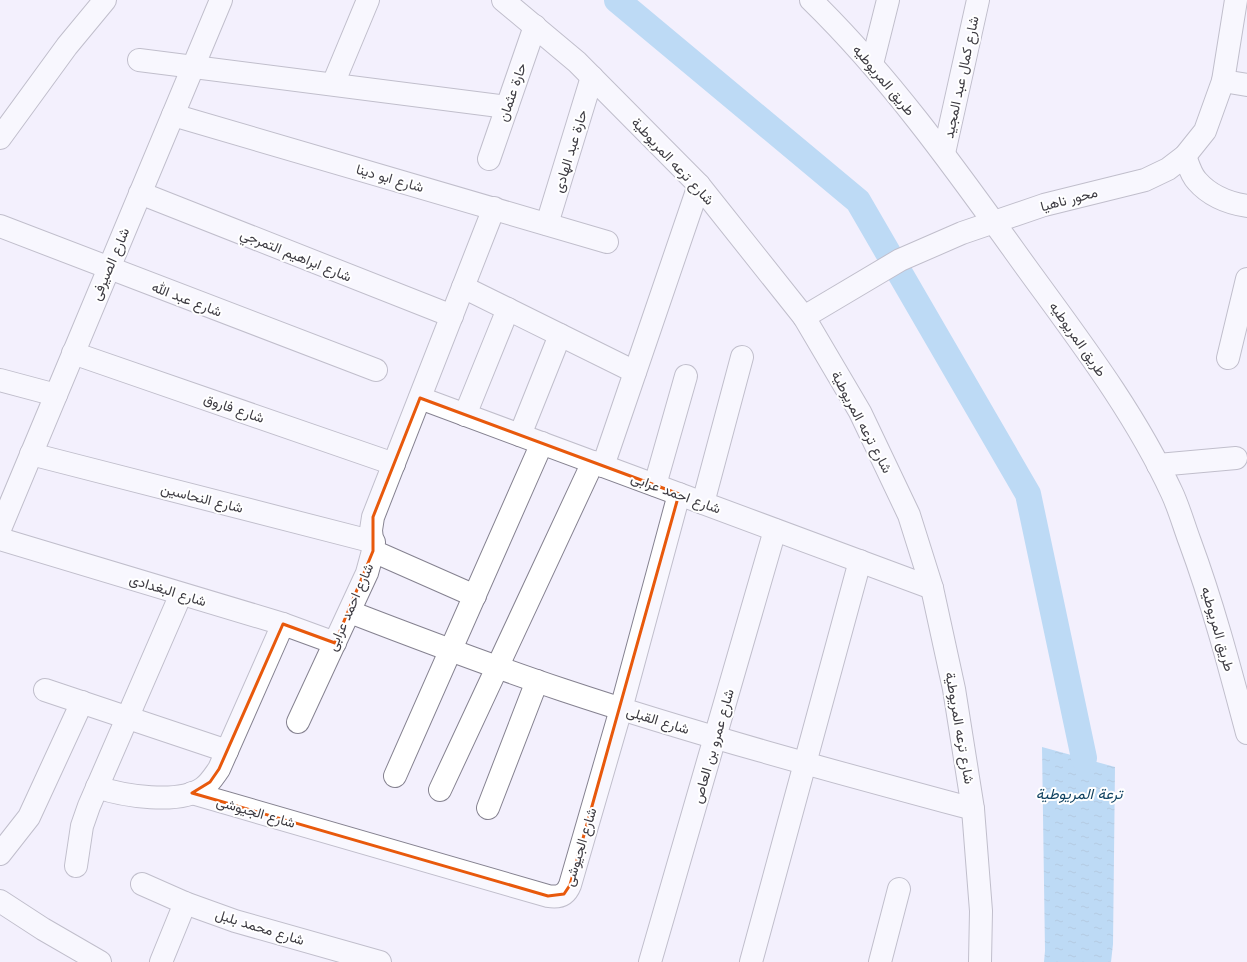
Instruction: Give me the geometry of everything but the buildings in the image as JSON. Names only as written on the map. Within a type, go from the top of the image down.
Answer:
[{"type":"street","points":[[0,138],[67,46],[105,0]]},
{"type":"street","name":"شارع الصيرفى","points":[[0,528],[221,0]]},
{"type":"street","points":[[333,84],[368,0]]},
{"type":"street","name":"شارع ترعه المريوطية","points":[[503,0],[535,26],[592,77],[699,185],[804,317],[860,412],[909,515],[932,588],[954,689],[974,809],[981,911],[980,962]]},
{"type":"street","name":"طريق المريوطيه","points":[[811,0],[837,25],[872,64],[944,153],[1090,355],[1129,413],[1173,494],[1240,684],[1247,733]]},
{"type":"street","points":[[872,64],[888,0]]},
{"type":"street","name":"شارع كمال عبد المجيد","points":[[944,153],[978,0]]},
{"type":"street","name":"محور ناهيا","points":[[804,317],[900,260],[962,233],[1044,205],[1145,180],[1168,169],[1185,156],[1205,131],[1222,81],[1236,0]]},
{"type":"street","name":"حارة عثمان","points":[[489,159],[535,26]]},
{"type":"street","points":[[139,60],[507,107]]},
{"type":"street","name":"حارة عبد الهادى","points":[[547,224],[592,77]]},
{"type":"street","points":[[1222,81],[1247,85]]},
{"type":"street","name":"شارع ابو دينا","points":[[173,115],[607,242]]},
{"type":"street","points":[[1185,156],[1196,180],[1207,190],[1232,204],[1247,206]]},
{"type":"street","points":[[440,790],[498,667],[598,464],[635,372],[699,185]]},
{"type":"street","name":"شارع ابراهيم التمرجي","points":[[140,193],[452,316]]},
{"type":"street","name":"شارع احمد عرابى","points":[[298,722],[367,573],[374,547],[371,530],[373,517],[494,208]]},
{"type":"street","name":"شارع عبد الله","points":[[0,226],[108,269],[376,370]]},
{"type":"street","points":[[1228,358],[1247,279]]},
{"type":"street","points":[[463,287],[635,372]]},
{"type":"street","points":[[465,415],[508,309]]},
{"type":"street","points":[[520,435],[560,335]]},
{"type":"street","name":"شارع فاروق","points":[[73,353],[394,464]]},
{"type":"street","points":[[703,503],[742,357]]},
{"type":"street","points":[[655,485],[686,376]]},
{"type":"street","points":[[0,380],[56,395]]},
{"type":"street","name":"شارع احمد عرابى","points":[[420,398],[932,588]]},
{"type":"street","points":[[395,776],[542,443]]},
{"type":"street","name":"شارع النحاسين","points":[[31,454],[374,547],[475,596]]},
{"type":"street","points":[[1158,466],[1236,458]]},
{"type":"street","name":"شارع الجيوشى","points":[[192,793],[548,896],[559,897],[568,890],[570,885],[621,709],[679,494]]},
{"type":"street","name":"شارع عمرو بن العاص","points":[[650,962],[775,530]]},
{"type":"street","name":"شارع البغدادى","points":[[0,539],[283,624],[335,643]]},
{"type":"street","points":[[751,962],[860,561]]},
{"type":"street","points":[[76,866],[82,826],[97,787],[181,594]]},
{"type":"street","name":"شارع القبلى","points":[[350,612],[537,681],[621,709],[806,764],[974,809]]},
{"type":"street","points":[[97,787],[133,796],[154,797],[192,793],[202,789],[210,782],[219,769],[283,624]]},
{"type":"street","points":[[488,808],[537,681]]},
{"type":"street","points":[[45,690],[227,751]]},
{"type":"street","points":[[0,854],[30,818],[82,702]]},
{"type":"street","name":"شارع محمد بلبل","points":[[142,884],[185,903],[235,921],[380,962]]},
{"type":"street","points":[[880,962],[899,889]]},
{"type":"street","points":[[0,901],[100,962]]},
{"type":"street","points":[[161,962],[185,903]]},
{"type":"highlighted area","points":[[420,398],[679,494],[570,885],[564,894],[548,896],[192,793],[210,782],[219,769],[283,624],[335,643],[373,551],[373,517]]},
{"type":"water","name":"ترعة المريوطية","points":[[1042,747],[1115,767],[1113,944],[1111,962],[1044,962]]},
{"type":"waterway","points":[[617,0],[858,201],[1028,494],[1084,758]]}]
